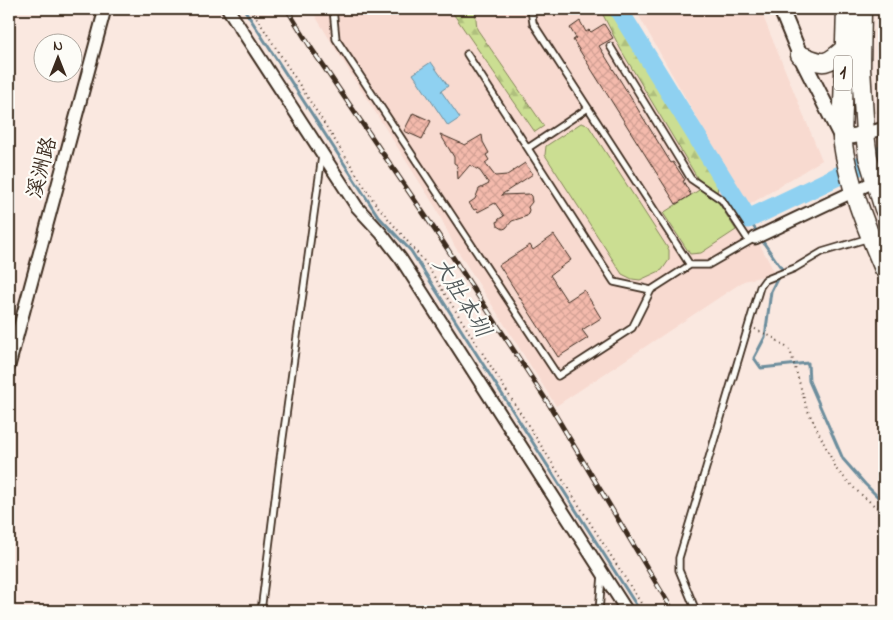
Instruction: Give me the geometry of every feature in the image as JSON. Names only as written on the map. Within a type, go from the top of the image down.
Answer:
[{"type":"main road","name":"1","points":[[846,9],[842,138],[844,158],[870,238],[884,269]]},
{"type":"main road","name":"1","points":[[862,9],[861,68],[865,134],[884,209]]},
{"type":"main road","points":[[800,54],[819,62],[829,62],[844,49]]},
{"type":"street","name":"溪洲路","points":[[9,366],[105,9]]},
{"type":"street","points":[[228,9],[356,207],[402,259],[627,611]]},
{"type":"street","points":[[781,9],[800,54],[842,138],[884,128]]},
{"type":"street","points":[[752,239],[875,171]]},
{"type":"lane","points":[[333,9],[336,39],[558,376],[632,328],[652,290],[690,265],[708,265],[752,239],[722,200],[692,179],[610,46]]},
{"type":"lane","points":[[530,9],[533,23],[690,265]]},
{"type":"lane","points":[[467,54],[614,282],[652,290]]},
{"type":"lane","points":[[528,148],[588,108]]},
{"type":"lane","points":[[262,611],[280,459],[323,154]]},
{"type":"lane","points":[[696,611],[679,570],[679,558],[760,287],[765,280],[795,268],[822,252],[870,238]]},
{"type":"lane","points":[[599,611],[603,573]]},
{"type":"path","points":[[251,9],[375,203],[424,261],[646,611]]},
{"type":"path","points":[[748,326],[774,338],[790,350],[807,409],[837,470],[856,490],[884,514]]},
{"type":"shaded area","points":[[311,9],[609,9],[760,245],[775,273],[744,281],[556,406],[454,245],[436,208]]},
{"type":"shaded area","points":[[635,9],[760,9],[822,160],[749,205],[736,187]]},
{"type":"green space","points":[[450,9],[475,9],[477,29],[544,126],[535,132]]},
{"type":"green space","points":[[600,9],[619,9],[720,169],[717,193],[698,179],[621,50]]},
{"type":"green space","points":[[581,123],[588,125],[669,250],[669,260],[662,270],[640,280],[632,279],[622,274],[545,155],[546,146]]},
{"type":"green space","points":[[707,185],[736,230],[701,253],[690,254],[663,213]]},
{"type":"water","points":[[431,62],[448,86],[441,91],[460,118],[448,126],[413,74]]},
{"type":"building","points":[[580,21],[586,32],[589,30],[591,32],[604,24],[613,38],[599,46],[671,163],[673,162],[685,180],[683,181],[691,195],[676,204],[573,40],[576,38],[570,28]]},
{"type":"building","points":[[413,113],[431,121],[422,139],[404,131]]},
{"type":"building","points":[[440,134],[465,145],[482,135],[483,142],[489,153],[486,155],[489,160],[485,163],[495,176],[507,175],[525,163],[533,174],[501,195],[529,194],[532,202],[528,207],[527,216],[512,221],[503,229],[498,226],[497,222],[504,216],[495,203],[478,212],[476,209],[474,210],[469,203],[475,199],[479,189],[489,184],[480,171],[470,165],[458,179],[457,165],[454,163],[454,157]]},
{"type":"building","points":[[554,235],[571,260],[550,275],[567,301],[584,290],[601,318],[582,330],[588,338],[558,357],[499,265],[530,245],[533,250]]},
{"type":"waterway","name":"大肚本圳","points":[[244,9],[378,216],[411,251],[640,611]]},
{"type":"waterway","points":[[618,9],[748,219],[884,154]]},
{"type":"waterway","points":[[748,219],[758,233]]},
{"type":"waterway","points":[[761,239],[782,269],[771,291],[765,337],[754,358],[761,368],[808,363],[809,381],[843,459],[884,503]]},
{"type":"railway","points":[[287,9],[313,51],[439,236],[550,406],[673,611]]}]
